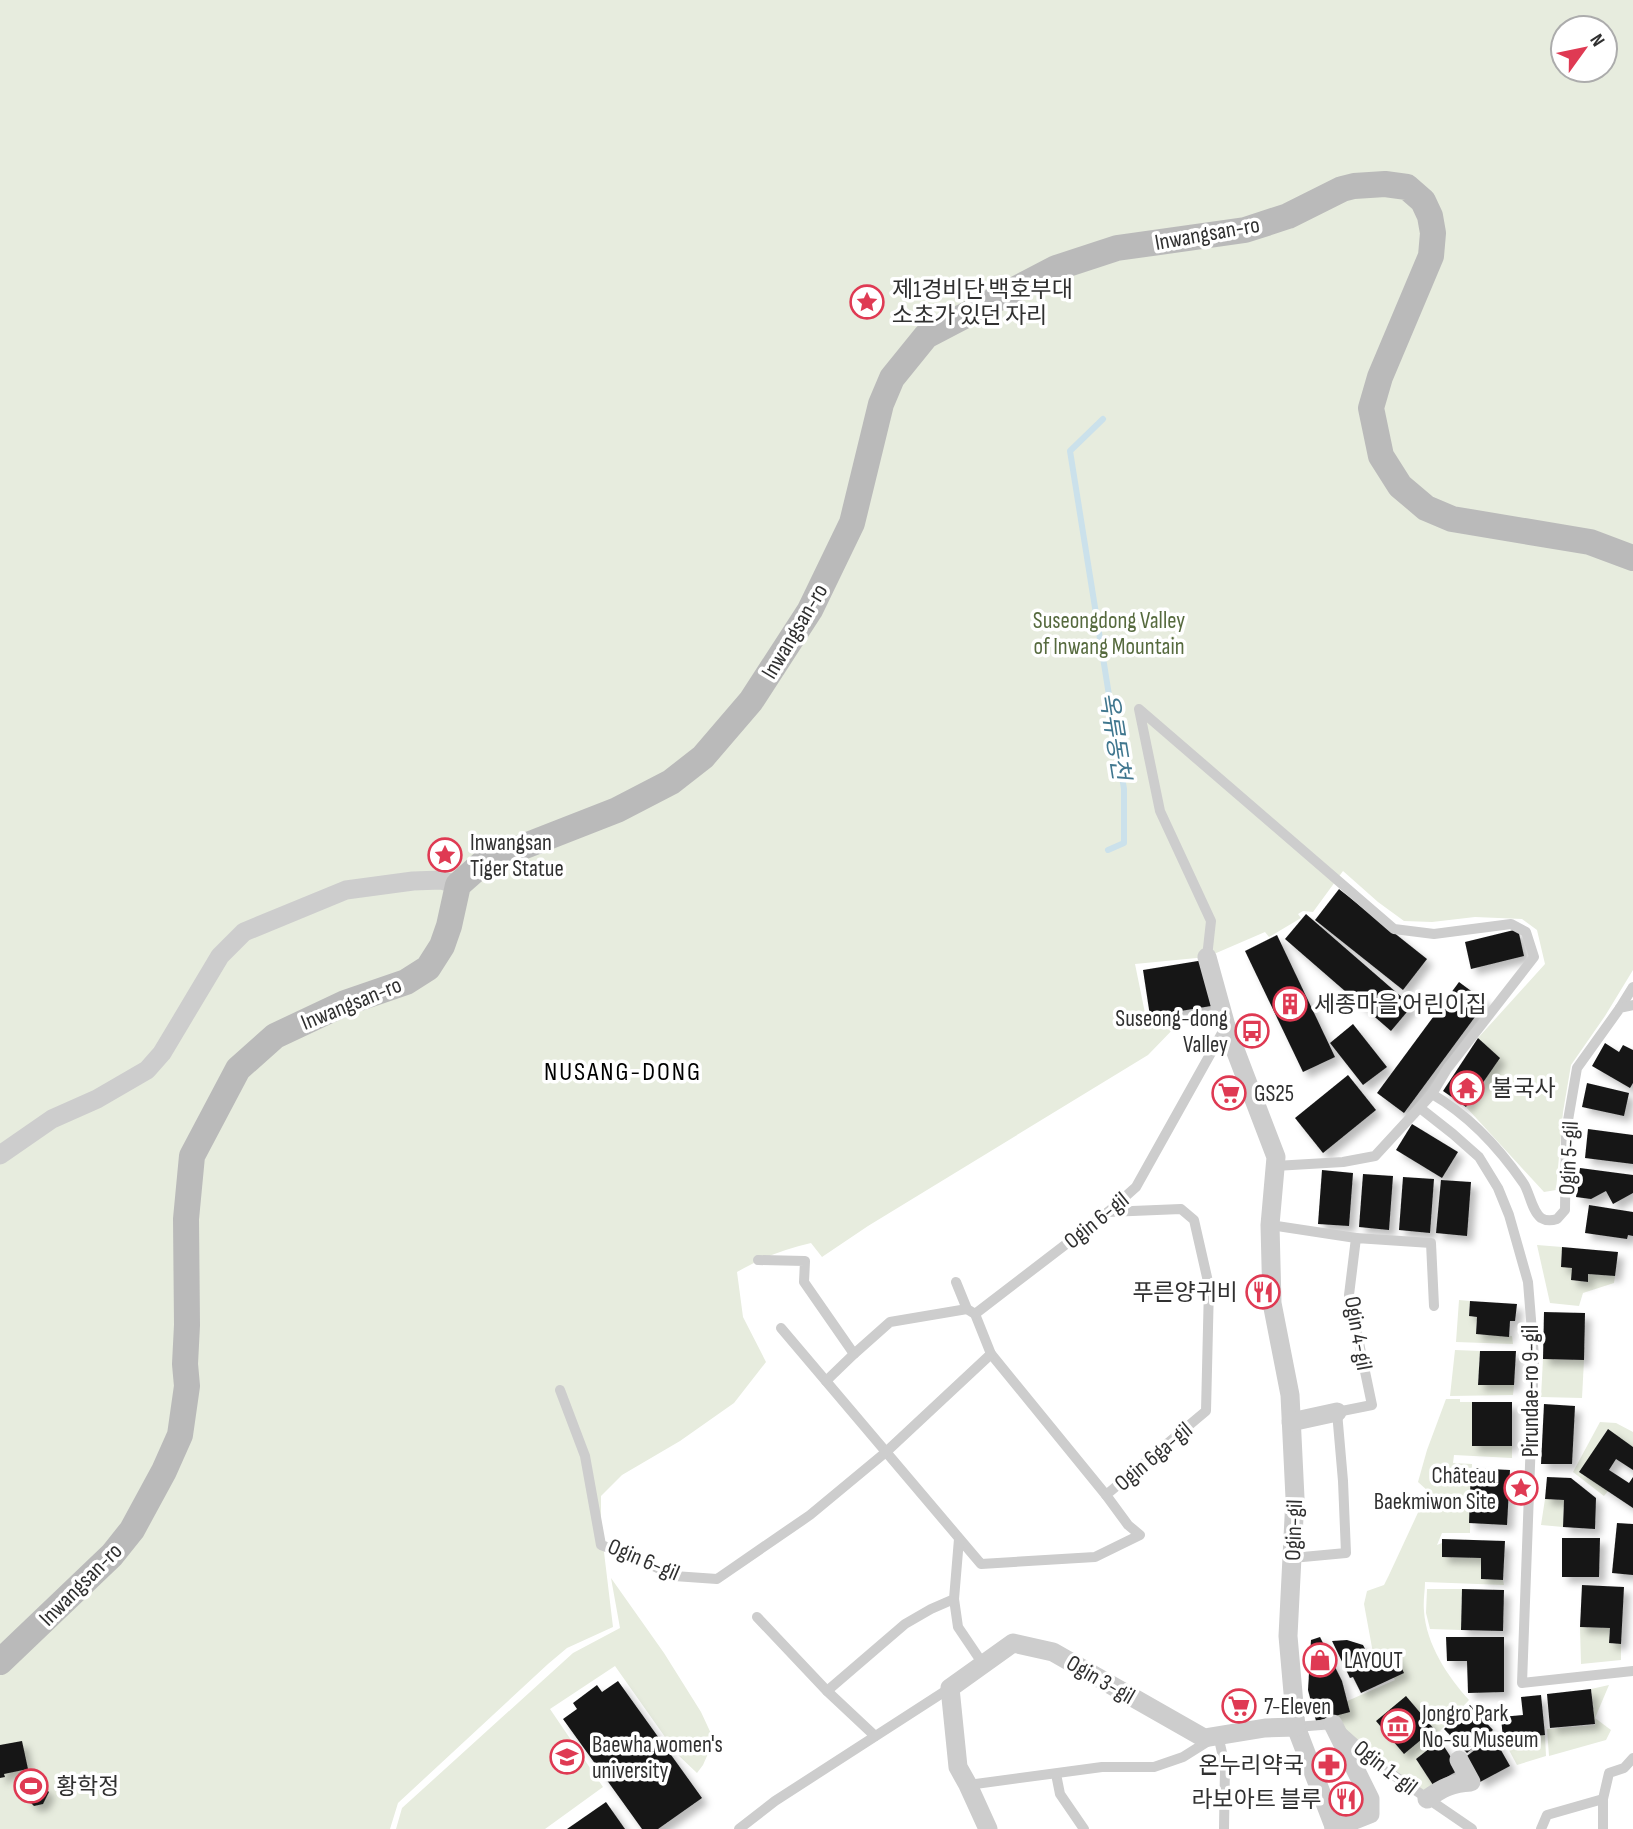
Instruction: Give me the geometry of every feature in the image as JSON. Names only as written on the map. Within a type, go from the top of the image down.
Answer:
[{"type":"street","name":"Inwangsan-ro","points":[[0,1662],[113,1555],[132,1530],[180,1435],[187,1386],[186,1219],[192,1156],[238,1069],[275,1036],[345,1003],[406,982],[428,968],[442,946],[458,885],[484,862],[617,810],[671,782],[703,757],[751,701],[810,610],[852,523],[881,404],[892,378],[926,337],[1056,268],[1117,248],[1245,230],[1288,216],[1342,189],[1354,186],[1385,184],[1407,187],[1423,201],[1430,216],[1433,233],[1431,256],[1380,377],[1371,408],[1381,456],[1400,486],[1426,508],[1452,519],[1590,542],[1633,558]]},
{"type":"street","points":[[0,1155],[52,1119],[97,1099],[147,1070],[162,1053],[220,956],[244,932],[346,890],[413,881],[441,880],[458,885]]},
{"type":"street","name":"Ogin-gil","points":[[1207,957],[1226,1026],[1276,1157],[1270,1225],[1272,1303],[1290,1395],[1295,1498],[1288,1636],[1296,1727],[1335,1828]]},
{"type":"street","name":"Ogin 4-gil","points":[[1291,1422],[1337,1412]]},
{"type":"street","name":"Ogin 3-gil","points":[[950,1688],[1013,1643],[1053,1652],[1204,1738],[1265,1728],[1296,1727]]},
{"type":"street","points":[[950,1688],[958,1766],[988,1829]]},
{"type":"street","points":[[1333,1724],[1370,1799],[1370,1814],[1335,1828]]},
{"type":"street","points":[[1427,1799],[1442,1788],[1471,1782],[1459,1760]]},
{"type":"lane","points":[[1207,957],[1211,921],[1160,811],[1139,709],[1394,929],[1434,934],[1511,924],[1527,932],[1534,957],[1447,1069],[1432,1094],[1375,1156],[1343,1162],[1275,1166]]},
{"type":"lane","name":"Ogin 5-gil","points":[[1432,1094],[1453,1106],[1474,1124],[1507,1161],[1527,1189],[1540,1216],[1548,1220],[1557,1219],[1565,1210],[1566,1132],[1577,1068],[1633,987]]},
{"type":"lane","points":[[1620,1008],[1633,1005]]},
{"type":"lane","name":"Ogin 6-gil","points":[[826,1381],[890,1322],[971,1311],[1108,1212],[1136,1187],[1226,1026]]},
{"type":"lane","name":"Pirundae-ro 9-gil","points":[[1420,1108],[1479,1157],[1498,1188],[1509,1215],[1528,1282],[1534,1357],[1522,1683],[1633,1671]]},
{"type":"lane","name":"Ogin 6ga-gil","points":[[886,1452],[981,1564],[1095,1557],[1140,1535],[1128,1525],[1106,1495],[1206,1411],[1209,1286],[1194,1220],[1181,1209],[1108,1212]]},
{"type":"lane","points":[[1270,1225],[1356,1238],[1431,1243],[1434,1306]]},
{"type":"lane","name":"Ogin 4-gil","points":[[1337,1412],[1372,1405],[1349,1294],[1356,1238]]},
{"type":"lane","points":[[758,1260],[805,1261],[804,1282],[854,1354]]},
{"type":"lane","points":[[956,1282],[991,1354],[1106,1495]]},
{"type":"lane","points":[[781,1328],[886,1452]]},
{"type":"lane","name":"Ogin 6-gil","points":[[560,1390],[585,1456],[601,1545],[674,1576],[716,1578],[810,1515],[886,1452],[991,1354]]},
{"type":"lane","points":[[1292,1558],[1346,1553],[1337,1412]]},
{"type":"lane","points":[[959,1539],[954,1599],[958,1627],[983,1664]]},
{"type":"lane","points":[[827,1691],[905,1624],[954,1599]]},
{"type":"lane","points":[[757,1617],[827,1691],[875,1736]]},
{"type":"lane","name":"Ogin 3-gil","points":[[739,1829],[775,1801],[950,1688]]},
{"type":"lane","name":"Ogin 1-gil","points":[[1296,1727],[1333,1724],[1380,1766],[1472,1829]]},
{"type":"lane","points":[[1218,1735],[1225,1766],[1224,1829]]},
{"type":"lane","name":"Ogin 3-gil","points":[[968,1785],[1102,1767],[1154,1767],[1184,1757],[1218,1735]]},
{"type":"lane","points":[[1603,1829],[1603,1799],[1609,1773],[1623,1768],[1633,1758]]},
{"type":"lane","points":[[1056,1774],[1060,1794],[1084,1829]]},
{"type":"lane","points":[[1541,1829],[1547,1815],[1603,1799]]},
{"type":"green space","name":"Suseongdong Valley of Inwang Mountain","points":[[0,0],[1633,0],[1633,970],[1571,1065],[1563,1112],[1556,1190],[1544,1192],[1466,1107],[1499,1058],[1478,1038],[1545,964],[1537,930],[1522,919],[1475,917],[1432,922],[1404,921],[1343,871],[1313,912],[1303,911],[1298,914],[1301,918],[1269,937],[1265,932],[1207,957],[1135,964],[1146,1018],[1180,1022],[1148,1055],[868,1226],[822,1257],[811,1243],[773,1254],[737,1272],[743,1317],[766,1362],[734,1403],[680,1441],[622,1475],[601,1496],[601,1527],[613,1627],[567,1648],[548,1664],[398,1803],[390,1829],[0,1829]]},
{"type":"green space","points":[[1537,1245],[1562,1247],[1561,1266],[1572,1268],[1572,1280],[1587,1282],[1588,1274],[1615,1276],[1614,1283],[1583,1293],[1579,1306],[1550,1303]]},
{"type":"green space","points":[[1459,1300],[1470,1301],[1469,1316],[1477,1317],[1476,1334],[1512,1336],[1513,1344],[1456,1342]]},
{"type":"green space","points":[[1455,1350],[1480,1351],[1478,1385],[1514,1385],[1513,1395],[1450,1396]]},
{"type":"green space","points":[[1543,1359],[1584,1360],[1582,1398],[1541,1397]]},
{"type":"green space","points":[[1446,1399],[1472,1402],[1512,1446],[1512,1458],[1454,1455],[1453,1463],[1472,1464],[1470,1533],[1442,1533],[1437,1545],[1442,1543],[1442,1557],[1481,1558],[1481,1579],[1503,1580],[1504,1585],[1425,1582],[1424,1611],[1429,1636],[1446,1670],[1469,1700],[1439,1732],[1443,1738],[1416,1759],[1435,1788],[1427,1796],[1352,1737],[1338,1718],[1336,1706],[1395,1680],[1381,1651],[1373,1653],[1364,1604],[1367,1591],[1384,1585],[1428,1491],[1418,1482]]},
{"type":"green space","points":[[1600,1422],[1616,1423],[1633,1432],[1633,1447],[1607,1430],[1580,1472],[1608,1491],[1604,1496],[1573,1472]]},
{"type":"green space","points":[[1545,1499],[1564,1500],[1563,1527],[1541,1525]]},
{"type":"green space","points":[[611,1578],[664,1653],[701,1712],[714,1740],[697,1773],[677,1754],[615,1666],[550,1709],[603,1787],[545,1829],[396,1829],[402,1808],[573,1653],[620,1628]]},
{"type":"green space","points":[[1427,1589],[1462,1589],[1461,1630],[1430,1629],[1426,1613]]},
{"type":"green space","points":[[1580,1627],[1610,1628],[1609,1643],[1621,1644],[1621,1660],[1581,1664]]},
{"type":"green space","points":[[1609,1685],[1595,1718],[1611,1730],[1606,1740],[1549,1756],[1547,1729],[1595,1725],[1591,1689]]},
{"type":"green space","points":[[1545,1735],[1546,1756],[1517,1765],[1503,1739]]},
{"type":"building","points":[[1339,889],[1427,959],[1403,990],[1315,920]]},
{"type":"building","points":[[1306,914],[1412,1006],[1391,1031],[1285,939]]},
{"type":"building","points":[[1518,929],[1524,956],[1471,969],[1465,942]]},
{"type":"building","name":"세종마을 어린이집","points":[[1277,935],[1335,1057],[1303,1072],[1245,951]]},
{"type":"building","points":[[1204,960],[1211,1006],[1150,1016],[1143,970]]},
{"type":"building","points":[[1459,982],[1486,1002],[1404,1113],[1377,1093]]},
{"type":"building","points":[[1353,1024],[1387,1067],[1363,1085],[1330,1043]]},
{"type":"building","points":[[1478,1038],[1500,1058],[1466,1107],[1443,1091]]},
{"type":"building","points":[[1605,1043],[1619,1052],[1623,1045],[1633,1050],[1633,1083],[1630,1088],[1592,1066]]},
{"type":"building","points":[[1348,1075],[1376,1110],[1323,1153],[1295,1118]]},
{"type":"building","points":[[1587,1083],[1629,1093],[1624,1116],[1582,1107]]},
{"type":"building","points":[[1412,1124],[1458,1152],[1442,1178],[1396,1150]]},
{"type":"building","points":[[1588,1129],[1633,1135],[1633,1164],[1585,1158]]},
{"type":"building","points":[[1580,1168],[1633,1175],[1633,1193],[1613,1204],[1606,1191],[1591,1199],[1576,1197]]},
{"type":"building","points":[[1322,1170],[1353,1173],[1349,1226],[1318,1224]]},
{"type":"building","points":[[1363,1174],[1393,1176],[1389,1230],[1359,1227]]},
{"type":"building","points":[[1403,1177],[1434,1179],[1430,1233],[1399,1230]]},
{"type":"building","points":[[1441,1180],[1471,1182],[1467,1236],[1436,1233]]},
{"type":"building","points":[[1589,1205],[1633,1212],[1633,1236],[1628,1235],[1627,1239],[1585,1233]]},
{"type":"building","points":[[1562,1247],[1618,1252],[1615,1276],[1588,1274],[1588,1282],[1571,1280],[1572,1268],[1561,1267]]},
{"type":"building","points":[[1470,1301],[1517,1304],[1515,1321],[1510,1321],[1509,1337],[1476,1334],[1477,1317],[1469,1316]]},
{"type":"building","points":[[1544,1312],[1585,1313],[1584,1360],[1543,1359]]},
{"type":"building","points":[[1480,1351],[1516,1351],[1514,1385],[1478,1385]]},
{"type":"building","points":[[1472,1402],[1512,1402],[1512,1446],[1472,1446]]},
{"type":"building","points":[[1544,1404],[1575,1406],[1572,1464],[1541,1464]]},
{"type":"building","points":[[1608,1429],[1633,1447],[1633,1470],[1616,1459],[1609,1470],[1629,1483],[1633,1477],[1633,1508],[1579,1472]]},
{"type":"building","points":[[1471,1468],[1510,1470],[1507,1525],[1469,1523]]},
{"type":"building","points":[[1547,1477],[1571,1478],[1596,1498],[1595,1529],[1563,1527],[1564,1500],[1545,1499]]},
{"type":"building","points":[[1617,1523],[1633,1524],[1633,1575],[1612,1573]]},
{"type":"building","points":[[1562,1538],[1600,1538],[1599,1577],[1562,1577]]},
{"type":"building","points":[[1442,1539],[1505,1541],[1503,1580],[1481,1579],[1481,1558],[1442,1557]]},
{"type":"building","points":[[1582,1585],[1624,1587],[1621,1644],[1609,1643],[1610,1628],[1580,1627]]},
{"type":"building","points":[[1462,1589],[1504,1590],[1503,1631],[1461,1630]]},
{"type":"building","points":[[1320,1637],[1342,1681],[1350,1712],[1316,1721],[1308,1690],[1311,1640]]},
{"type":"building","points":[[1446,1637],[1504,1637],[1504,1692],[1468,1693],[1467,1661],[1447,1661]]},
{"type":"building","points":[[1347,1640],[1363,1645],[1371,1660],[1393,1650],[1404,1673],[1361,1693],[1353,1677],[1350,1678],[1332,1641]]},
{"type":"building","points":[[618,1681],[702,1798],[658,1829],[642,1829],[563,1719],[577,1709],[573,1703],[597,1685],[602,1692]]},
{"type":"building","points":[[1591,1689],[1595,1724],[1550,1728],[1547,1694]]},
{"type":"building","points":[[1541,1695],[1545,1735],[1503,1739],[1501,1717],[1523,1715],[1521,1697]]},
{"type":"building","points":[[1406,1696],[1434,1729],[1404,1754],[1376,1721]]},
{"type":"building","points":[[1470,1705],[1493,1730],[1467,1753],[1444,1729]]},
{"type":"building","points":[[1493,1736],[1510,1766],[1480,1782],[1463,1759]]},
{"type":"building","points":[[1440,1740],[1459,1770],[1433,1785],[1416,1759]]},
{"type":"building","points":[[22,1741],[28,1769],[4,1774],[5,1777],[0,1778],[0,1745]]},
{"type":"building","points":[[41,1785],[49,1792],[43,1804],[34,1806],[26,1798],[30,1787]]},
{"type":"building","points":[[606,1802],[625,1829],[567,1829]]},
{"type":"waterway","name":"옥류동천","points":[[1103,419],[1070,451],[1124,789],[1124,843],[1108,850]]},
{"type":"place","name":"제1경비단 백호부대 소초가 있던 자리","points":[[867,302]]},
{"type":"place","name":"Inwangsan Tiger Statue","points":[[445,855]]},
{"type":"place","name":"세종마을 어린이집","points":[[1290,1004]]},
{"type":"place","name":"Suseong-dong Valley","points":[[1252,1031]]},
{"type":"place","name":"불국사","points":[[1467,1088]]},
{"type":"place","name":"GS25","points":[[1229,1093]]},
{"type":"place","name":"푸른양귀비","points":[[1263,1292]]},
{"type":"place","name":"Château Baekmiwon Site","points":[[1521,1488]]},
{"type":"place","name":"LAYOUT","points":[[1320,1660]]},
{"type":"place","name":"7-Eleven","points":[[1239,1706]]},
{"type":"place","name":"Jongro Park No-su Museum","points":[[1398,1726]]},
{"type":"place","name":"Baewha women's university","points":[[567,1757]]},
{"type":"place","name":"온누리약국","points":[[1329,1765]]},
{"type":"place","name":"황학정","points":[[31,1786]]},
{"type":"place","name":"라보아트 블루","points":[[1346,1799]]},
{"type":"district","name":"NUSANG-DONG","points":[[623,1071]]}]
